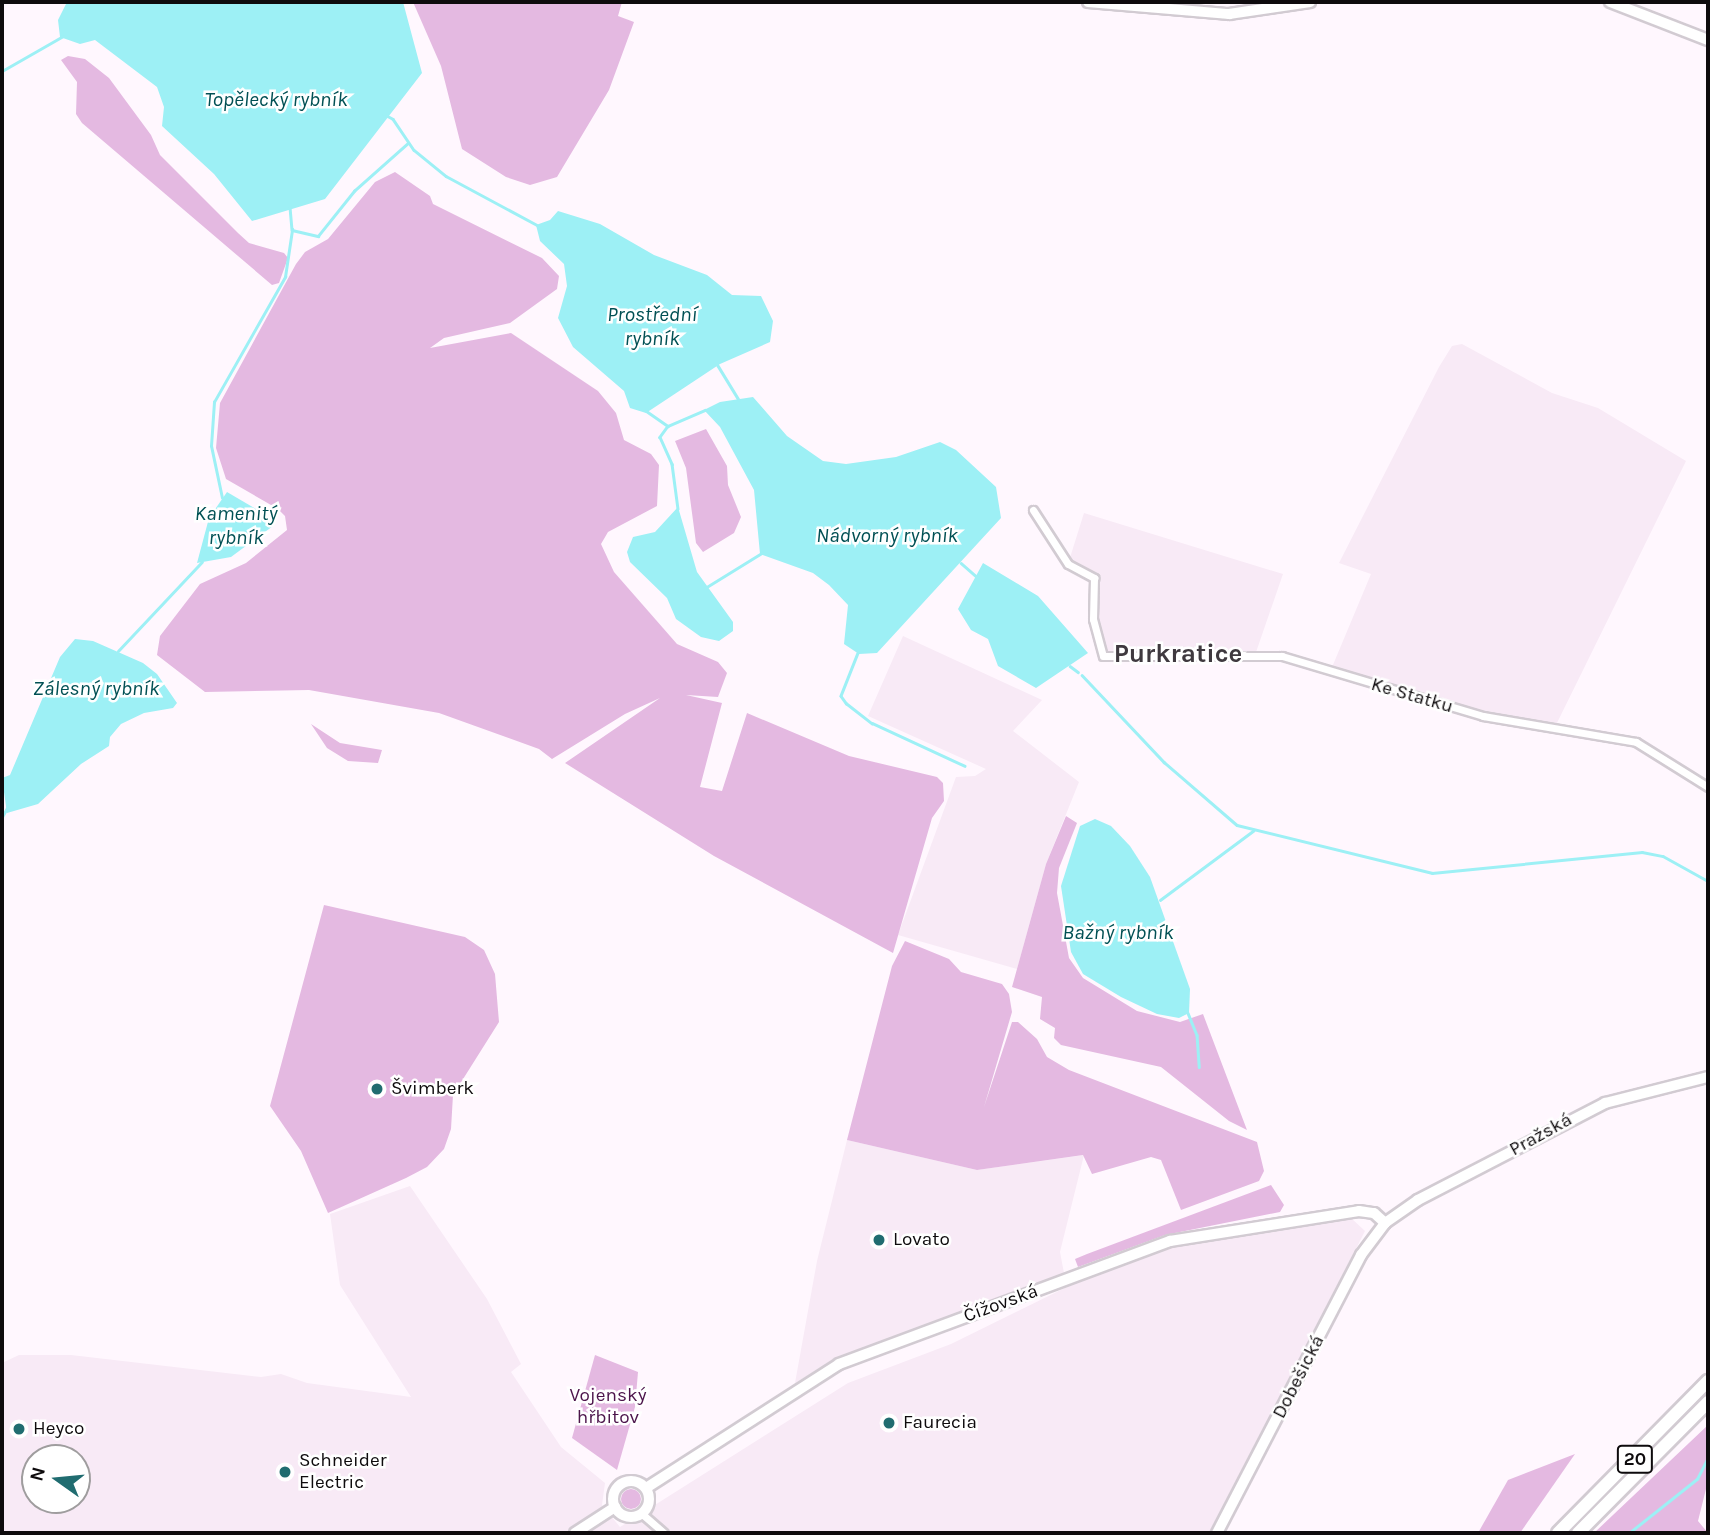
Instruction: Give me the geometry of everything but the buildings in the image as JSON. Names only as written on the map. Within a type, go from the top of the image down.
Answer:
[{"type":"highway","name":"20","points":[[1558,1533],[1708,1381]]},
{"type":"highway","name":"20","points":[[1578,1533],[1708,1402]]},
{"type":"street","points":[[1088,2],[1228,14],[1311,2]]},
{"type":"street","points":[[1610,2],[1708,40]]},
{"type":"street","name":"Ke Statku","points":[[1034,510],[1068,564],[1094,578],[1093,619],[1103,656],[1282,656],[1483,716],[1636,742],[1708,787]]},
{"type":"street","name":"Pražská","points":[[1385,1223],[1418,1200],[1584,1112],[1708,1077]]},
{"type":"street","name":"Čížovská","points":[[646,1489],[839,1364],[1170,1241],[1350,1212],[1374,1213],[1385,1223]]},
{"type":"street","name":"Dobešická","points":[[1217,1533],[1361,1255],[1385,1223]]},
{"type":"street","points":[[633,1481],[646,1489],[649,1500],[641,1513],[627,1516],[615,1507],[614,1493],[622,1483],[633,1481]]},
{"type":"street","points":[[575,1533],[615,1507]]},
{"type":"street","points":[[641,1513],[664,1533]]},
{"type":"shaded area","points":[[1462,344],[1552,393],[1598,408],[1686,461],[1554,729],[1483,716],[1330,672],[1371,574],[1339,563],[1439,367],[1452,346]]},
{"type":"shaded area","points":[[1084,513],[1283,574],[1254,658],[1103,656],[1092,584],[1068,564]]},
{"type":"shaded area","points":[[903,636],[1042,700],[1013,731],[1079,782],[1046,864],[1017,969],[898,935],[956,777],[975,776],[986,769],[868,716]]},
{"type":"shaded area","points":[[847,1140],[977,1170],[1084,1155],[1060,1252],[1064,1273],[839,1357],[795,1383],[817,1261]]},
{"type":"shaded area","points":[[410,1186],[487,1299],[521,1364],[511,1372],[561,1447],[605,1483],[602,1505],[620,1527],[848,1383],[951,1344],[1077,1282],[1171,1247],[1350,1217],[1365,1231],[1212,1533],[2,1533],[2,1363],[19,1355],[71,1355],[261,1377],[281,1374],[307,1383],[411,1397],[340,1285],[330,1214]]},
{"type":"green space","points":[[413,2],[622,2],[618,16],[634,22],[609,90],[557,177],[530,185],[506,177],[462,149],[441,66]]},
{"type":"green space","points":[[68,56],[85,59],[109,78],[151,135],[160,155],[238,233],[249,243],[284,253],[288,258],[279,283],[272,285],[82,123],[76,114],[77,82],[61,60]]},
{"type":"green space","points":[[395,172],[430,196],[433,204],[542,258],[559,276],[557,289],[510,323],[444,338],[430,348],[511,333],[598,391],[616,413],[624,440],[651,454],[659,465],[657,506],[608,532],[601,544],[614,572],[677,644],[718,662],[727,673],[718,697],[686,695],[722,703],[700,787],[722,791],[747,713],[849,756],[937,777],[943,783],[944,801],[932,818],[893,953],[714,856],[565,763],[660,698],[625,714],[552,759],[539,749],[439,713],[309,690],[205,692],[157,655],[160,636],[200,584],[246,563],[287,530],[285,516],[278,509],[226,479],[216,448],[220,403],[305,252],[328,239],[375,182]]},
{"type":"green space","points":[[706,429],[727,466],[728,485],[741,517],[734,533],[703,552],[696,543],[686,468],[675,441]]},
{"type":"green space","points":[[311,724],[340,743],[382,750],[378,763],[348,761],[327,748]]},
{"type":"green space","points":[[1066,816],[1077,823],[1059,868],[1057,893],[1069,958],[1083,978],[1137,1011],[1180,1022],[1203,1014],[1247,1130],[1229,1121],[1161,1067],[1061,1045],[1054,1038],[1055,1028],[1040,1019],[1042,997],[1012,987],[1046,864]]},
{"type":"green space","points":[[324,905],[465,937],[484,950],[495,974],[499,1022],[453,1095],[451,1129],[444,1149],[427,1167],[328,1213],[301,1151],[270,1106]]},
{"type":"green space","points":[[905,941],[949,959],[961,972],[1002,984],[1009,994],[1012,1012],[984,1107],[1012,1022],[1018,1022],[1037,1039],[1047,1057],[1069,1070],[1257,1142],[1264,1171],[1259,1181],[1181,1210],[1161,1160],[1151,1157],[1092,1174],[1083,1155],[977,1170],[847,1140],[892,966]]},
{"type":"green space","points":[[1271,1185],[1284,1205],[1280,1212],[1165,1235],[1078,1267],[1075,1259]]},
{"type":"green space","name":"Vojenský hřbitov","points":[[595,1355],[638,1372],[635,1407],[617,1470],[572,1438]]},
{"type":"green space","points":[[1708,1425],[1708,1481],[1698,1521],[1708,1533],[1594,1533]]},
{"type":"green space","points":[[1575,1454],[1520,1533],[1478,1533],[1508,1480]]},
{"type":"green space","points":[[627,1489],[635,1489],[641,1499],[635,1509],[627,1509],[621,1503],[621,1495]]},
{"type":"water","name":"Topělecký rybník","points":[[67,2],[403,2],[422,73],[325,199],[252,221],[214,174],[162,126],[164,107],[157,87],[95,40],[80,44],[60,37],[58,20]]},
{"type":"water","name":"Prostřední rybník","points":[[558,211],[600,224],[654,255],[707,275],[732,295],[761,296],[773,321],[770,342],[720,364],[646,413],[630,408],[624,391],[573,347],[558,318],[567,286],[564,264],[540,241],[536,225],[550,220]]},
{"type":"water","name":"Nádvorný rybník","points":[[753,397],[787,436],[823,461],[846,464],[896,457],[940,442],[956,450],[996,487],[1001,518],[877,653],[859,654],[844,644],[848,605],[829,585],[813,573],[760,554],[754,490],[720,427],[704,410],[720,402]]},
{"type":"water","name":"Kamenitý rybník","points":[[227,492],[261,512],[273,526],[231,557],[197,563],[209,518]]},
{"type":"water","points":[[678,507],[697,572],[733,622],[733,631],[719,641],[701,637],[676,619],[667,598],[630,562],[627,552],[633,537],[655,532]]},
{"type":"water","points":[[983,563],[1038,596],[1088,653],[1036,688],[998,666],[988,639],[971,630],[958,609]]},
{"type":"water","name":"Zálesný rybník","points":[[75,639],[93,641],[143,663],[157,674],[177,703],[173,708],[144,713],[121,724],[110,737],[109,746],[81,764],[38,804],[7,813],[2,778],[10,775],[60,657]]},
{"type":"water","name":"Bažný rybník","points":[[1095,819],[1111,826],[1130,846],[1150,877],[1190,989],[1189,1013],[1179,1018],[1157,1014],[1121,997],[1083,974],[1071,952],[1061,886],[1080,826]]},
{"type":"waterway","points":[[2,71],[63,36]]},
{"type":"waterway","points":[[384,114],[393,119],[414,150],[446,176],[537,225]]},
{"type":"waterway","points":[[290,207],[292,230],[318,236],[354,191],[407,144]]},
{"type":"waterway","points":[[222,498],[211,446],[214,402],[285,277],[292,230]]},
{"type":"waterway","points":[[717,364],[739,400]]},
{"type":"waterway","points":[[645,410],[668,426],[705,410]]},
{"type":"waterway","points":[[668,426],[660,437],[672,464],[678,509]]},
{"type":"waterway","points":[[705,588],[762,553]]},
{"type":"waterway","points":[[118,651],[202,562]]},
{"type":"waterway","points":[[961,563],[977,577]]},
{"type":"waterway","points":[[858,653],[841,696],[846,703],[872,723],[965,766]]},
{"type":"waterway","points":[[1070,666],[1078,672]]},
{"type":"waterway","points":[[1082,675],[1164,762],[1237,825],[1432,873],[1642,852],[1663,856],[1708,881]]},
{"type":"waterway","points":[[2,817],[7,808]]},
{"type":"waterway","points":[[1160,900],[1253,831]]},
{"type":"waterway","points":[[1188,1013],[1197,1035],[1199,1067]]},
{"type":"waterway","points":[[1629,1533],[1697,1479],[1708,1457]]},
{"type":"place","name":"Švimberk","points":[[377,1089]]},
{"type":"place","name":"Lovato","points":[[879,1240]]},
{"type":"place","name":"Faurecia","points":[[889,1423]]},
{"type":"place","name":"Heyco","points":[[19,1429]]},
{"type":"place","name":"Schneider Electric","points":[[285,1472]]},
{"type":"district","name":"Purkratice","points":[[1178,654]]}]
